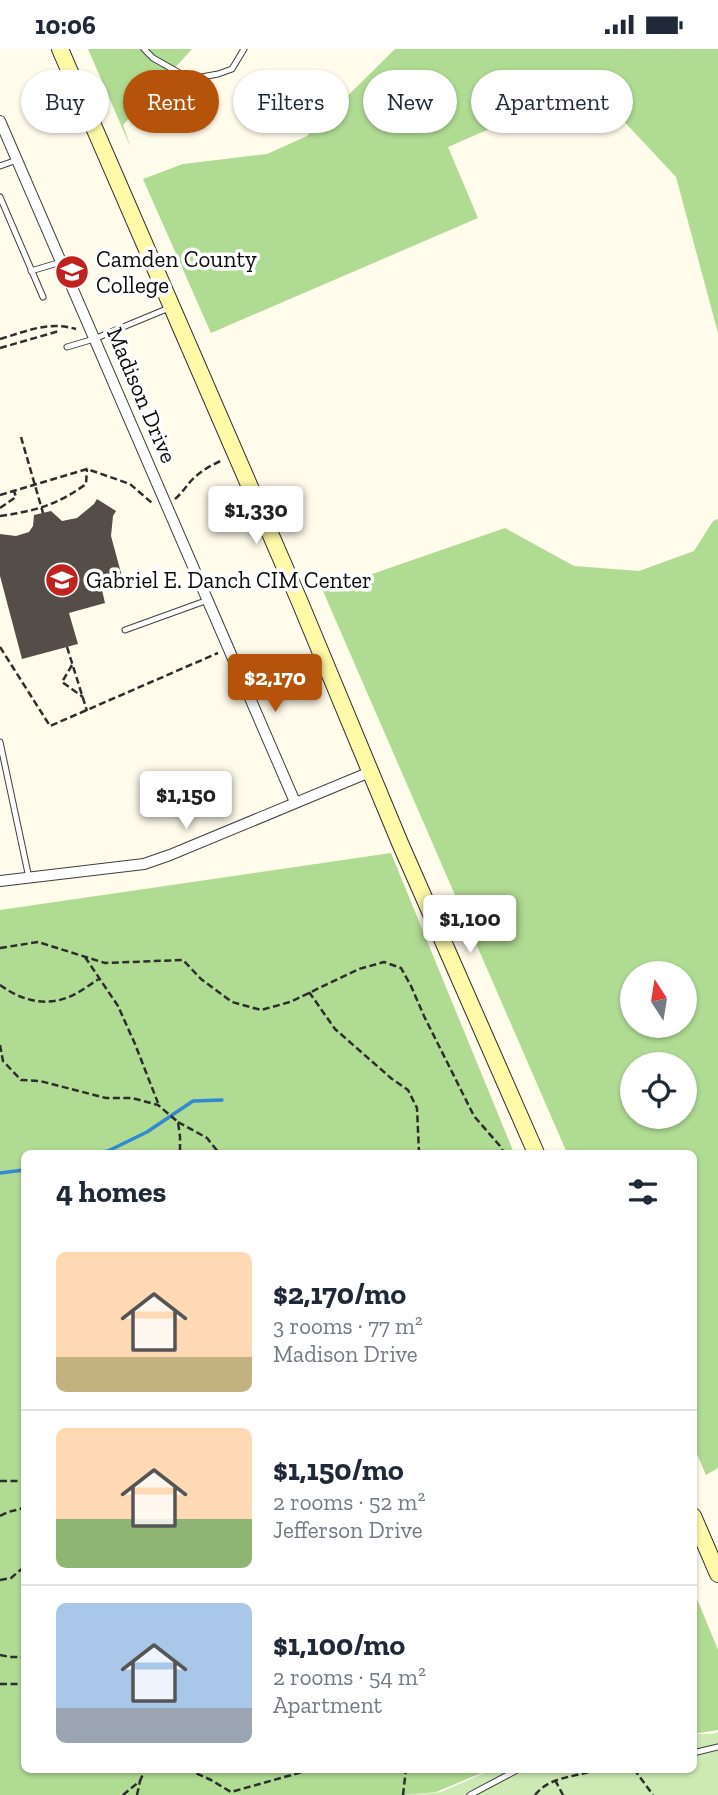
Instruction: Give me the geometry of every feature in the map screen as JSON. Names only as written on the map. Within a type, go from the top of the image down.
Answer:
[{"type":"street","points":[[60,49],[535,1150]]},
{"type":"street","name":"Madison Drive","points":[[0,121],[295,802]]},
{"type":"street","points":[[0,881],[144,864],[370,772]]},
{"type":"street","points":[[697,1525],[718,1574]]},
{"type":"lane","points":[[144,49],[153,58],[183,75],[196,78],[232,69],[244,49]]},
{"type":"lane","points":[[0,166],[17,159]]},
{"type":"lane","points":[[0,197],[43,297]]},
{"type":"lane","points":[[31,271],[61,263]]},
{"type":"lane","points":[[68,347],[172,307]]},
{"type":"lane","points":[[125,630],[208,600]]},
{"type":"lane","points":[[0,742],[29,877]]},
{"type":"lane","points":[[697,1752],[718,1747]]},
{"type":"lane","points":[[470,1795],[511,1773]]},
{"type":"path","points":[[0,339],[46,326],[63,325],[80,330],[94,339]]},
{"type":"path","points":[[0,348],[59,331]]},
{"type":"path","points":[[21,437],[43,513]]},
{"type":"path","points":[[0,495],[87,469],[130,484],[156,507],[178,497],[187,484],[205,469],[225,459]]},
{"type":"path","points":[[0,516],[42,508],[66,498],[86,484],[87,469]]},
{"type":"path","points":[[0,509],[16,497],[14,491]]},
{"type":"path","points":[[0,647],[50,726],[219,653],[216,646]]},
{"type":"path","points":[[67,647],[87,711]]},
{"type":"path","points":[[73,664],[62,682],[83,697]]},
{"type":"path","points":[[0,949],[38,942],[105,963],[183,960],[201,979],[232,1002],[261,1010],[290,1002],[359,969],[384,962],[401,968],[474,1116],[502,1150]]},
{"type":"path","points":[[85,957],[118,1006],[158,1105]]},
{"type":"path","points":[[0,985],[16,996],[43,1003],[70,997],[100,979]]},
{"type":"path","points":[[309,992],[335,1028],[408,1090],[417,1108],[419,1150]]},
{"type":"path","points":[[0,1045],[4,1061],[21,1080],[40,1081],[106,1098],[132,1098],[158,1105],[178,1122],[207,1138],[217,1150]]},
{"type":"path","points":[[178,1122],[180,1150]]},
{"type":"path","points":[[0,1481],[21,1481]]},
{"type":"path","points":[[0,1516],[21,1509]]},
{"type":"path","points":[[0,1580],[11,1578],[21,1570]]},
{"type":"path","points":[[0,1655],[21,1657]]},
{"type":"path","points":[[0,1684],[21,1684]]},
{"type":"path","points":[[137,1795],[143,1773]]},
{"type":"path","points":[[196,1773],[231,1792],[299,1773]]},
{"type":"path","points":[[402,1795],[405,1773]]},
{"type":"path","points":[[535,1795],[555,1780],[588,1773]]},
{"type":"path","points":[[637,1773],[653,1795]]},
{"type":"path","points":[[555,1780],[563,1795]]},
{"type":"path","points":[[125,1793],[140,1781]]},
{"type":"green space","points":[[88,49],[192,49],[173,70],[123,70],[123,130],[109,97],[109,70],[97,70]]},
{"type":"green space","points":[[395,49],[718,49],[718,333],[676,177],[633,131],[633,70],[471,70],[471,133],[480,133],[448,147],[478,218],[211,333],[143,179],[183,164],[267,154],[310,133],[349,133],[349,94],[363,81],[363,133],[457,133],[457,70],[374,70]]},
{"type":"green space","points":[[718,519],[718,1468],[706,1475],[697,1454],[697,1150],[566,1150],[323,591],[505,528],[574,566],[639,571],[694,551],[713,521]]},
{"type":"green space","points":[[391,853],[513,1150],[21,1150],[21,1773],[481,1773],[436,1792],[404,1795],[0,1795],[0,910]]},
{"type":"green space","points":[[697,1599],[718,1650],[718,1730],[697,1733]]},
{"type":"green space","points":[[718,1732],[718,1795],[405,1795],[441,1792],[485,1773],[697,1773],[697,1734]]},
{"type":"building","name":"Gabriel E. Danch CIM Center","points":[[97,499],[116,511],[111,536],[124,584],[102,590],[105,603],[69,613],[78,644],[22,659],[0,576],[0,534],[16,536],[29,532],[33,526],[34,515],[51,511],[62,521],[77,518]]},
{"type":"waterway","points":[[110,1150],[147,1132],[193,1101],[222,1100]]},
{"type":"waterway","points":[[0,1173],[21,1170]]},
{"type":"place","name":"Camden County College","points":[[72,272]]},
{"type":"place","name":"Gabriel E. Danch CIM Center","points":[[62,580]]}]
